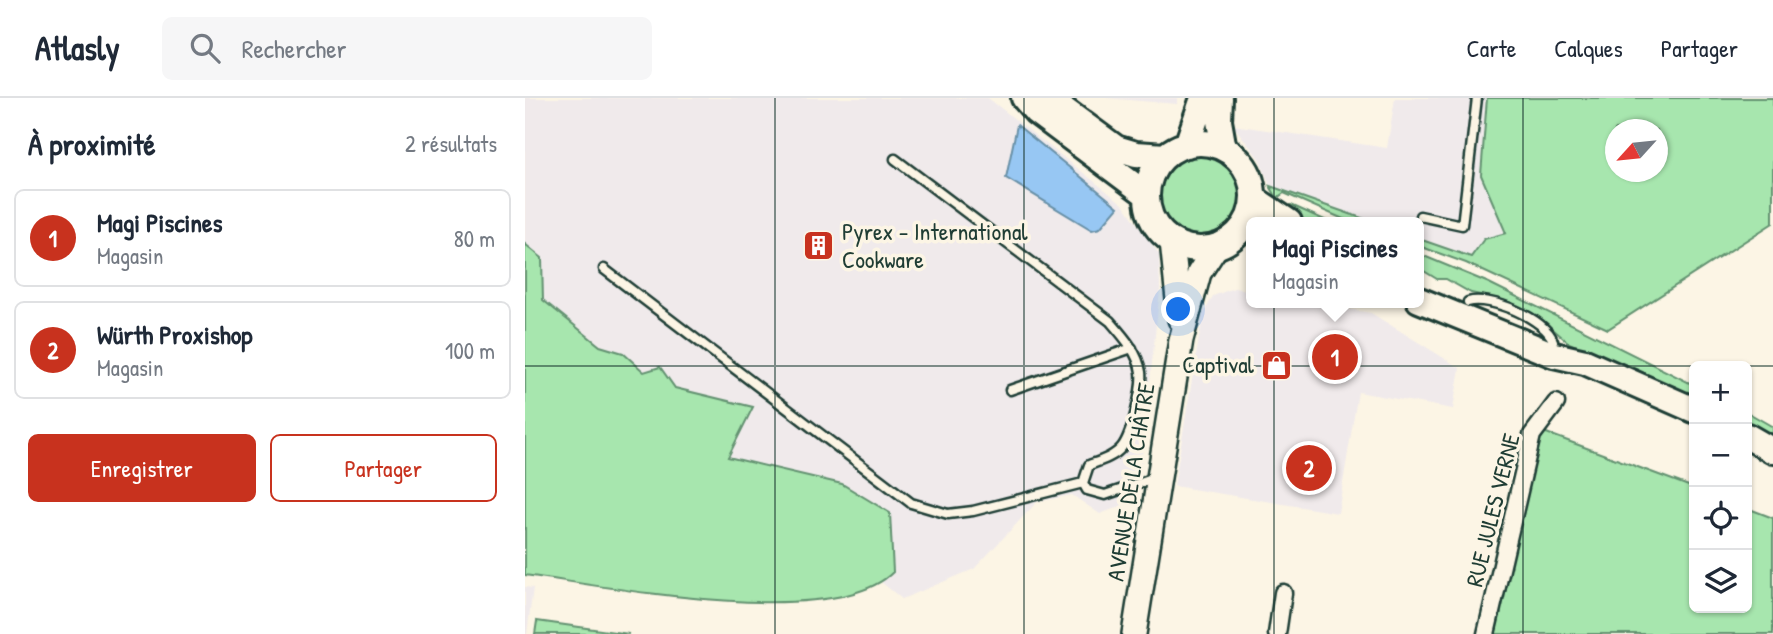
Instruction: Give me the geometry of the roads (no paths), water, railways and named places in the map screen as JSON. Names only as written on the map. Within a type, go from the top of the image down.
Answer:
[{"type":"main road","points":[[1024,98],[1036,111],[1147,195]]},
{"type":"main road","points":[[1048,98],[1116,148],[1136,154],[1176,151],[1209,144],[1224,149],[1243,165],[1249,177],[1253,198],[1248,217]]},
{"type":"main road","points":[[1203,98],[1176,151],[1151,176],[1147,195],[1153,220],[1173,241],[1198,249],[1234,239],[1246,220]]},
{"type":"main road","points":[[1220,98],[1219,121],[1224,149]]},
{"type":"main road","points":[[1253,198],[1282,217]]},
{"type":"main road","name":"AVENUE DE LA CHÂTRE","points":[[1134,634],[1181,340],[1199,273],[1234,239]]},
{"type":"main road","name":"AVENUE DE LA CHÂTRE","points":[[1173,241],[1181,340]]},
{"type":"main road","points":[[1424,284],[1553,341],[1585,362]]},
{"type":"main road","points":[[1424,302],[1544,351],[1585,362],[1689,408]]},
{"type":"main road","points":[[1752,439],[1773,451]]},
{"type":"street","name":"RUE JULES VERNE","points":[[1486,634],[1532,435],[1556,403]]},
{"type":"street","points":[[1277,634],[1283,593]]},
{"type":"lane","points":[[1420,216],[1462,225],[1477,98]]},
{"type":"lane","points":[[895,159],[1110,321],[1132,348],[1141,373],[1135,412],[1122,447],[1089,466],[1083,483],[1087,490],[1105,495],[1158,477]]},
{"type":"lane","points":[[604,269],[912,503],[948,514],[973,511],[1083,483]]},
{"type":"lane","points":[[1010,390],[1132,348]]},
{"type":"water","points":[[1017,125],[1118,207],[1100,228],[1092,230],[1006,178]]},
{"type":"place","name":"Pyrex - International Cookware","points":[[819,246]]},
{"type":"place","name":"Magi Piscines","points":[[1335,357]]},
{"type":"place","name":"Captival","points":[[1277,365]]},
{"type":"place","name":"Würth Proxishop","points":[[1309,468]]}]
